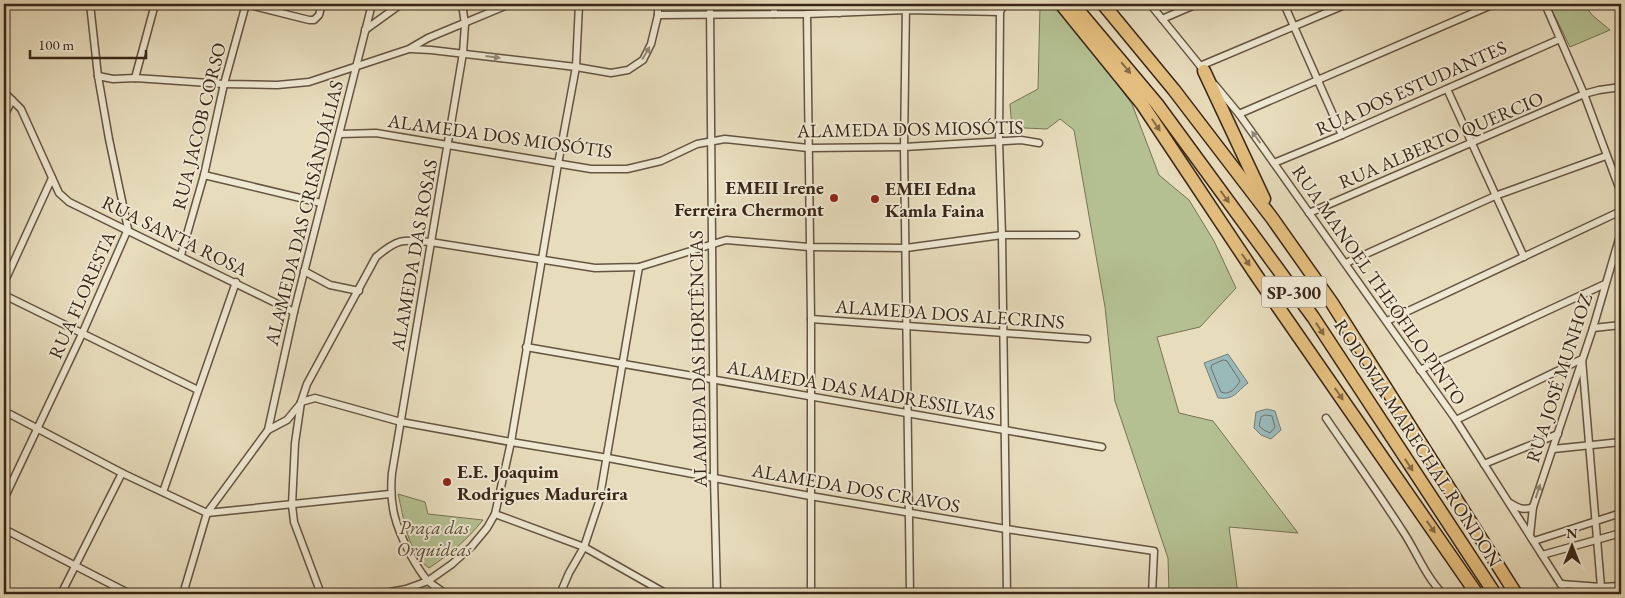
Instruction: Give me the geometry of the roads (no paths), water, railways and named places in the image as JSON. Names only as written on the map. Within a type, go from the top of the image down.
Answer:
[{"type":"highway","points":[[1061,4],[1142,104],[1256,275],[1477,594]]},
{"type":"highway","name":"RODOVIA MARECHAL RONDON","points":[[1073,4],[1157,104],[1313,317],[1495,594]]},
{"type":"highway","name":"RODOVIA MARECHAL RONDON","points":[[1104,4],[1174,90],[1272,218],[1332,302],[1516,594]]},
{"type":"highway","name":"SP-300","points":[[1202,68],[1272,218]]},
{"type":"street","name":"RUA FLORESTA","points":[[4,499],[82,334],[128,229],[98,76],[90,4]]},
{"type":"street","points":[[135,78],[154,4]]},
{"type":"street","points":[[246,4],[309,20],[314,20],[320,15],[322,4]]},
{"type":"street","name":"RUA JACOB CORSO","points":[[181,255],[204,175],[224,84],[246,4]]},
{"type":"street","name":"ALAMEDA DAS CRISÂNDÁLIAS","points":[[268,430],[304,271],[372,4]]},
{"type":"street","points":[[365,30],[401,4]]},
{"type":"street","name":"ALAMEDA DAS ROSAS","points":[[445,594],[428,581],[418,569],[393,517],[390,494],[430,242],[463,54],[465,24],[462,4]]},
{"type":"street","points":[[98,76],[113,79],[135,78],[224,84],[277,85],[309,82],[409,49],[428,38],[510,4]]},
{"type":"street","points":[[379,594],[406,590],[428,581],[452,564],[472,546],[487,528],[495,514],[511,442],[576,67],[579,4]]},
{"type":"street","points":[[409,49],[576,67],[611,73],[628,70],[642,60],[651,44],[658,15],[658,4]]},
{"type":"street","name":"ALAMEDA DAS HORTÊNCIAS","points":[[710,4],[714,478],[717,594]]},
{"type":"street","points":[[774,4],[774,14]]},
{"type":"street","points":[[838,4],[839,13]]},
{"type":"street","points":[[1004,4],[1000,12],[999,141],[1004,334],[1007,594]]},
{"type":"street","name":"RUA MANOEL THEÓFILO PINTO","points":[[1150,4],[1239,114],[1346,263],[1456,420],[1567,594]]},
{"type":"street","points":[[1162,19],[1197,4]]},
{"type":"street","points":[[1284,4],[1342,136]]},
{"type":"street","points":[[1202,68],[1347,4]]},
{"type":"street","points":[[1239,114],[1494,4]]},
{"type":"street","points":[[1545,4],[1584,94],[1621,193]]},
{"type":"street","points":[[658,15],[839,13],[906,7],[1000,12]]},
{"type":"street","points":[[906,7],[904,147],[910,594]]},
{"type":"street","points":[[807,14],[811,594]]},
{"type":"street","points":[[428,38],[431,50]]},
{"type":"street","name":"RUA DOS ESTUDANTES","points":[[1274,163],[1342,136],[1560,39]]},
{"type":"street","name":"RUA ALBERTO QUERCIO","points":[[1309,212],[1472,144],[1584,94],[1621,87]]},
{"type":"street","points":[[1447,89],[1524,257]]},
{"type":"street","name":"RUA SANTA ROSA","points":[[4,92],[20,109],[59,193],[69,202],[128,229],[294,312]]},
{"type":"street","points":[[4,116],[12,100]]},
{"type":"street","name":"ALAMEDA DOS MIOSÓTIS","points":[[340,134],[376,133],[591,169],[627,169],[661,160],[697,144],[725,140],[808,148],[904,147],[1021,140],[1039,144]]},
{"type":"street","points":[[1346,263],[1496,196],[1606,156]]},
{"type":"street","points":[[204,175],[321,203]]},
{"type":"street","points":[[4,283],[52,178]]},
{"type":"street","points":[[1386,321],[1621,211]]},
{"type":"street","name":"RUA JOSÉ MUNHOZ","points":[[1532,538],[1533,507],[1593,328],[1621,232]]},
{"type":"street","points":[[321,594],[294,522],[292,505],[295,443],[301,402],[307,384],[376,258],[391,244],[407,240],[430,242],[595,268],[639,267],[726,240],[809,248],[906,248],[1002,235],[1076,235]]},
{"type":"street","points":[[560,594],[569,573],[584,547],[599,502],[639,267]]},
{"type":"street","points":[[304,271],[330,286],[359,292]]},
{"type":"street","points":[[163,492],[236,282]]},
{"type":"street","points":[[1420,370],[1605,284]]},
{"type":"street","points":[[4,295],[198,390]]},
{"type":"street","name":"ALAMEDA DOS ALECRINS","points":[[810,319],[1086,339]]},
{"type":"street","points":[[1593,328],[1621,325]]},
{"type":"street","name":"ALAMEDA DAS MADRESSILVAS","points":[[526,347],[1102,447]]},
{"type":"street","points":[[1456,420],[1582,359],[1600,591]]},
{"type":"street","points":[[183,594],[207,513],[268,430],[287,420],[301,402],[315,398],[401,422]]},
{"type":"street","points":[[4,411],[122,473],[207,513],[390,494]]},
{"type":"street","points":[[1326,418],[1374,487],[1435,586],[1443,594]]},
{"type":"street","name":"ALAMEDA DOS CRAVOS","points":[[401,422],[810,496],[1154,552],[1152,594]]},
{"type":"street","points":[[1484,464],[1558,434]]},
{"type":"street","points":[[1553,448],[1621,442]]},
{"type":"street","points":[[61,594],[122,473]]},
{"type":"street","points":[[1509,502],[1520,509],[1528,510],[1533,507]]},
{"type":"street","points":[[1532,538],[1595,522],[1621,513]]},
{"type":"street","points":[[495,514],[584,547],[667,594]]},
{"type":"street","points":[[4,530],[130,594]]},
{"type":"street","points":[[1542,555],[1621,533]]},
{"type":"street","points":[[1561,584],[1600,591],[1621,586]]},
{"type":"water","points":[[1228,354],[1248,383],[1232,397],[1218,398],[1204,363]]},
{"type":"water","points":[[1267,409],[1275,411],[1281,430],[1271,439],[1261,435],[1254,428],[1256,412]]},
{"type":"place","name":"EMEII Irene Ferreira Chermont","points":[[834,198]]},
{"type":"place","name":"EMEI Edna Kamla Faina","points":[[875,199]]},
{"type":"place","name":"E.E. Joaquim Rodrigues Madureira","points":[[447,482]]},
{"type":"park label","name":"Praça das Orquideas","points":[[434,538]]}]
